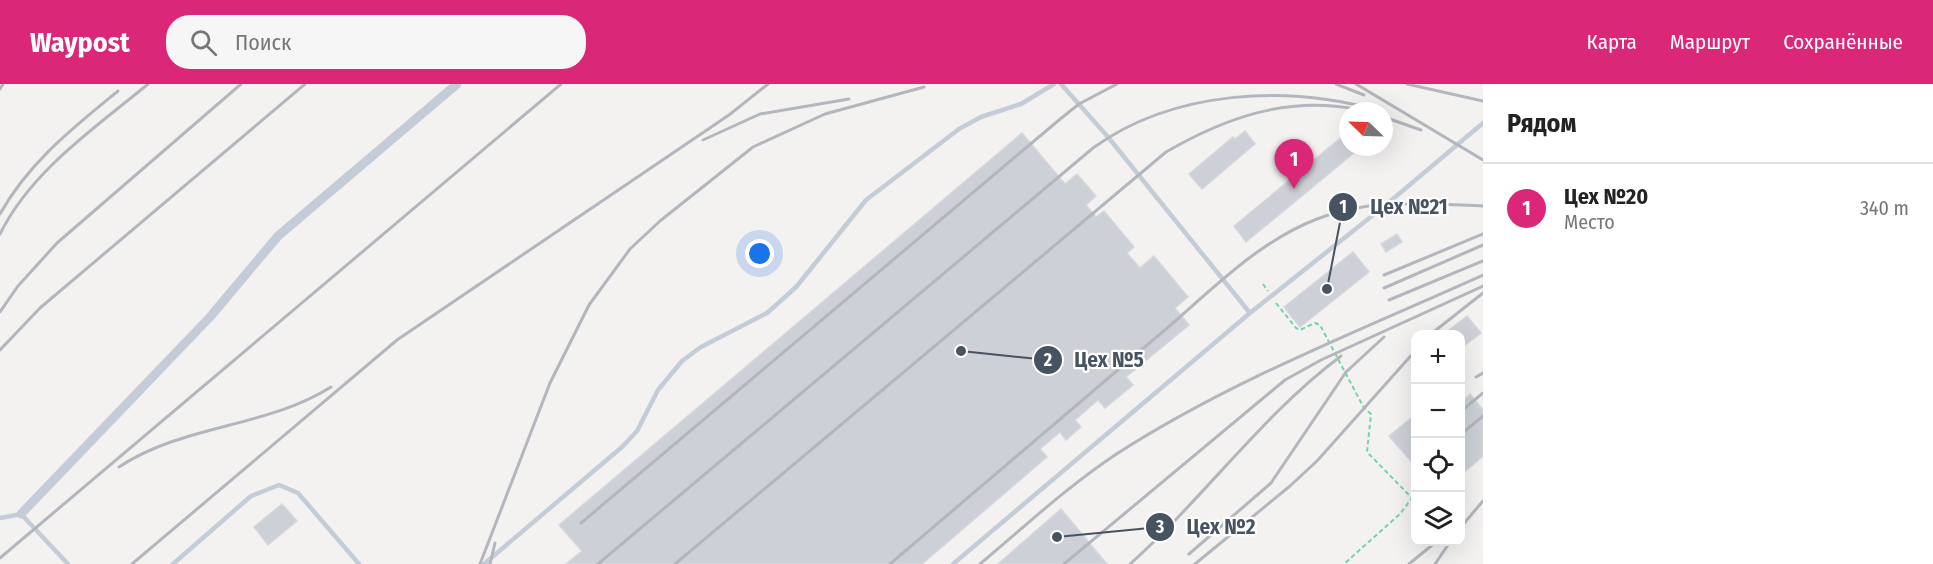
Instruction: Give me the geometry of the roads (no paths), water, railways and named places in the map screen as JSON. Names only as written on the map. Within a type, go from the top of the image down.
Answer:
[{"type":"street","points":[[21,514],[210,317],[278,236],[457,84]]},
{"type":"lane","points":[[484,564],[622,447],[637,431],[658,390],[682,361],[708,343],[767,313],[798,286],[866,200],[959,129],[981,117],[1021,104],[1054,84]]},
{"type":"lane","points":[[1061,84],[1138,173],[1250,313]]},
{"type":"lane","points":[[953,564],[1250,313],[1387,204],[1483,123]]},
{"type":"lane","points":[[173,564],[251,496],[279,485],[298,493],[359,564]]},
{"type":"lane","points":[[0,518],[21,514],[68,564]]},
{"type":"railway","points":[[0,89],[3,84]]},
{"type":"railway","points":[[0,234],[13,211],[46,170],[148,84]]},
{"type":"railway","points":[[0,312],[18,286],[57,243],[241,84]]},
{"type":"railway","points":[[0,350],[40,308],[305,84]]},
{"type":"railway","points":[[0,558],[561,84]]},
{"type":"railway","points":[[132,564],[397,340],[729,115],[768,84]]},
{"type":"railway","points":[[581,523],[1059,120],[1079,104],[1117,84]]},
{"type":"railway","points":[[1336,84],[1364,95]]},
{"type":"railway","points":[[1356,84],[1483,160]]},
{"type":"railway","points":[[1407,84],[1483,101]]},
{"type":"railway","points":[[480,564],[550,383],[589,305],[630,249],[660,221],[753,147],[825,114],[924,87]]},
{"type":"railway","points":[[0,214],[24,178],[38,162],[69,132],[118,91]]},
{"type":"railway","points":[[598,564],[1093,148],[1125,129],[1159,114],[1195,104],[1232,98],[1270,96],[1308,97],[1345,102]]},
{"type":"railway","points":[[703,140],[760,114],[849,99]]},
{"type":"railway","points":[[675,564],[1166,152],[1211,129],[1257,113],[1305,105],[1339,107]]},
{"type":"railway","points":[[1393,120],[1421,130]]},
{"type":"railway","points":[[890,564],[1230,273],[1272,242],[1317,219],[1357,208],[1399,204],[1483,206]]},
{"type":"railway","points":[[1384,275],[1483,234]]},
{"type":"railway","points":[[1384,288],[1483,245]]},
{"type":"railway","points":[[1389,300],[1483,261]]},
{"type":"railway","points":[[980,564],[1080,480],[1158,428],[1295,358],[1483,275]]},
{"type":"railway","points":[[1064,564],[1285,380],[1321,360],[1483,286]]},
{"type":"railway","points":[[1436,330],[1483,293]]},
{"type":"railway","points":[[1189,554],[1271,483],[1346,372],[1384,337]]},
{"type":"railway","points":[[1130,564],[1157,539],[1285,404],[1341,356]]},
{"type":"railway","points":[[1195,564],[1317,461],[1411,356]]},
{"type":"railway","points":[[1476,377],[1483,373]]},
{"type":"railway","points":[[119,467],[170,442],[280,411],[331,387]]},
{"type":"railway","points":[[1465,408],[1483,393]]},
{"type":"railway","points":[[1465,431],[1483,416]]},
{"type":"railway","points":[[1465,522],[1483,501]]},
{"type":"railway","points":[[490,564],[495,543]]},
{"type":"railway","points":[[1409,564],[1431,546]]},
{"type":"railway","points":[[1435,564],[1447,546]]},
{"type":"place","name":"Цех №20","points":[[1294,189]]},
{"type":"place","name":"Цех №21","points":[[1327,289]]},
{"type":"place","name":"Цех №5","points":[[961,351]]},
{"type":"place","name":"Цех №2","points":[[1057,537]]}]
